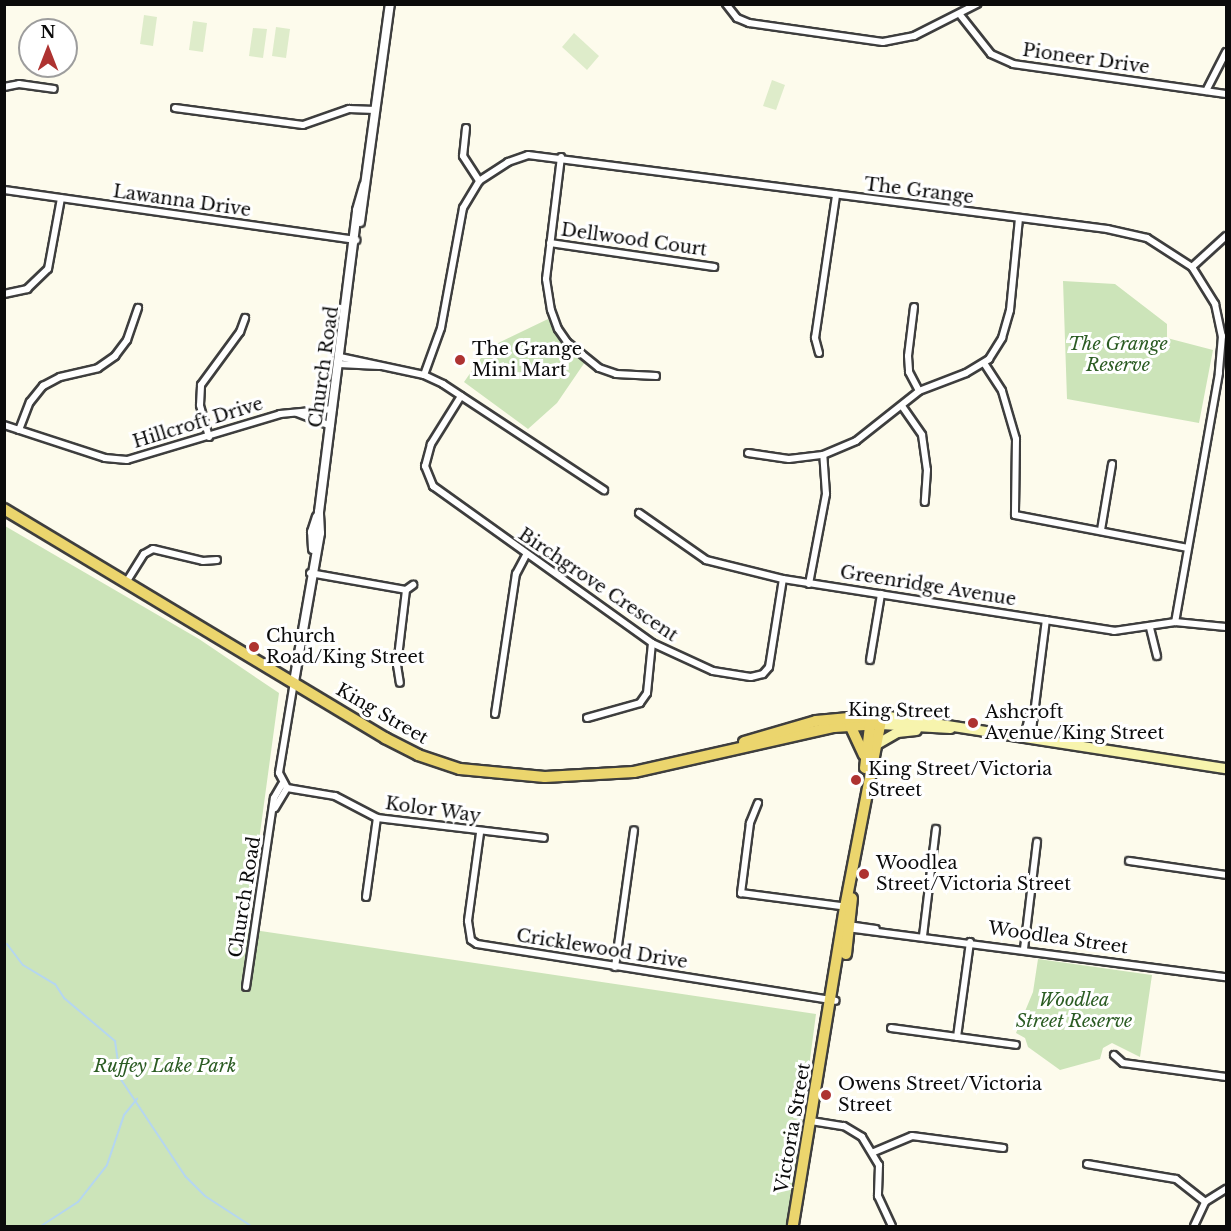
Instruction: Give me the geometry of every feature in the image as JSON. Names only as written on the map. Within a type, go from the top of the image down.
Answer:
[{"type":"main road","name":"King Street","points":[[4,509],[404,748],[474,771],[545,777],[616,774],[720,754],[876,719],[948,728],[973,728]]},
{"type":"main road","name":"King Street","points":[[720,754],[757,738],[816,721],[876,719],[973,728],[1227,768]]},
{"type":"main road","name":"Victoria Street","points":[[855,859],[876,744],[876,719]]},
{"type":"main road","name":"Victoria Street","points":[[793,1227],[826,1036],[848,927],[848,907],[866,761],[876,719]]},
{"type":"main road","points":[[850,725],[863,746],[866,761]]},
{"type":"main road","points":[[876,744],[897,732],[948,728]]},
{"type":"street","name":"Church Road","points":[[246,987],[274,812],[285,786],[279,773],[313,553],[320,533],[319,512],[358,226],[364,210],[364,185],[390,4]]},
{"type":"street","points":[[726,4],[736,18],[749,23],[856,41],[914,36],[961,15],[977,4]]},
{"type":"street","name":"Pioneer Drive","points":[[961,15],[992,54],[1013,64],[1227,94]]},
{"type":"street","points":[[1206,91],[1227,52]]},
{"type":"street","points":[[4,87],[19,84],[54,89]]},
{"type":"street","points":[[175,108],[297,125],[315,124],[350,109],[375,110]]},
{"type":"street","points":[[424,375],[441,328],[456,227],[479,181],[463,156],[466,128]]},
{"type":"street","name":"The Grange","points":[[479,181],[508,162],[528,155],[561,157],[1019,218],[1147,238],[1192,267],[1215,304],[1224,336],[1175,622]]},
{"type":"street","points":[[561,157],[546,279],[550,310],[567,342],[598,368],[616,374],[656,376]]},
{"type":"street","name":"Lawanna Drive","points":[[4,190],[356,240]]},
{"type":"street","points":[[819,353],[815,338],[836,195]]},
{"type":"street","points":[[4,294],[27,289],[48,269],[61,198]]},
{"type":"street","points":[[748,453],[789,459],[823,456],[856,441],[919,391],[984,363],[1002,338],[1010,310],[1019,218]]},
{"type":"street","points":[[1192,267],[1227,236]]},
{"type":"street","name":"Dellwood Court","points":[[549,243],[714,267]]},
{"type":"street","points":[[914,307],[908,356],[909,372],[919,391]]},
{"type":"street","points":[[19,430],[30,402],[43,386],[60,377],[98,368],[115,356],[127,340],[138,308]]},
{"type":"street","points":[[209,437],[200,405],[201,385],[240,332],[245,318]]},
{"type":"street","points":[[340,360],[424,375],[461,396],[604,490]]},
{"type":"street","points":[[984,363],[1002,391],[1016,439],[1015,516],[1101,530],[1188,548]]},
{"type":"street","name":"Birchgrove Crescent","points":[[461,396],[431,444],[426,476],[433,486],[526,555],[652,643],[713,671],[751,677],[763,674],[769,667],[783,579]]},
{"type":"street","points":[[902,406],[922,435],[927,470],[925,501]]},
{"type":"street","name":"Hillcroft Drive","points":[[4,425],[116,460],[144,457],[296,412],[333,409]]},
{"type":"street","points":[[296,412],[331,426]]},
{"type":"street","points":[[809,584],[825,494],[823,456]]},
{"type":"street","points":[[1101,530],[1112,464]]},
{"type":"street","name":"Greenridge Avenue","points":[[639,513],[706,560],[783,579],[1114,631],[1150,628],[1175,622],[1227,627]]},
{"type":"street","points":[[127,582],[144,554],[153,549],[203,561],[217,560]]},
{"type":"street","points":[[495,714],[516,574],[526,555]]},
{"type":"street","points":[[310,573],[406,590],[413,585]]},
{"type":"street","points":[[400,683],[397,665],[406,590]]},
{"type":"street","points":[[870,660],[881,594]]},
{"type":"street","points":[[1027,737],[1046,620]]},
{"type":"street","points":[[1150,628],[1157,656]]},
{"type":"street","points":[[587,718],[640,703],[646,693],[652,643]]},
{"type":"street","name":"Kolor Way","points":[[285,786],[335,796],[377,818],[544,838]]},
{"type":"street","points":[[758,802],[750,823],[741,893],[848,907]]},
{"type":"street","points":[[366,897],[377,818]]},
{"type":"street","points":[[615,967],[634,830]]},
{"type":"street","points":[[923,936],[936,830]]},
{"type":"street","name":"Cricklewood Drive","points":[[480,832],[468,921],[471,940],[483,945],[833,1001]]},
{"type":"street","points":[[1024,949],[1037,842]]},
{"type":"street","points":[[1129,861],[1227,875]]},
{"type":"street","name":"Woodlea Street","points":[[848,927],[1227,977]]},
{"type":"street","points":[[957,1037],[970,942]]},
{"type":"street","points":[[891,1028],[1016,1045]]},
{"type":"street","points":[[1114,1054],[1123,1063],[1227,1077]]},
{"type":"street","points":[[811,1120],[844,1126],[862,1137],[874,1152],[879,1165],[878,1196],[892,1227]]},
{"type":"street","points":[[874,1152],[912,1136],[1003,1148]]},
{"type":"street","points":[[1087,1164],[1176,1179],[1205,1202]]},
{"type":"street","points":[[1194,1227],[1205,1202],[1227,1189]]},
{"type":"green space","points":[[144,15],[157,17],[153,46],[140,44]]},
{"type":"green space","points":[[193,21],[207,23],[203,52],[189,50]]},
{"type":"green space","points":[[276,27],[290,29],[286,58],[272,56]]},
{"type":"green space","points":[[253,28],[267,29],[263,58],[249,56]]},
{"type":"green space","points":[[574,33],[599,56],[587,70],[562,47]]},
{"type":"green space","points":[[772,80],[785,85],[776,110],[763,106]]},
{"type":"green space","name":"The Grange Reserve","points":[[1063,281],[1115,284],[1167,324],[1167,338],[1213,350],[1199,423],[1067,399]]},
{"type":"green space","points":[[548,319],[564,345],[585,362],[557,403],[528,429],[464,382],[488,348]]},
{"type":"green space","name":"Ruffey Lake Park","points":[[5,526],[199,639],[279,693],[247,929],[816,1014],[788,1226],[5,1226]]},
{"type":"green space","name":"Woodlea Street Reserve","points":[[1038,959],[1152,975],[1140,1057],[1112,1043],[1103,1048],[1100,1059],[1060,1070],[1028,1047],[1025,1038],[1016,1033],[1033,992]]},
{"type":"waterway","points":[[7,944],[23,965],[55,984],[64,998],[115,1041],[120,1078],[185,1176],[205,1196],[251,1226]]},
{"type":"waterway","points":[[41,1226],[78,1202],[107,1165],[124,1115],[137,1099]]},
{"type":"place","name":"The Grange Mini Mart","points":[[460,360]]},
{"type":"place","name":"Church Road/King Street","points":[[254,647]]},
{"type":"place","name":"Ashcroft Avenue/King Street","points":[[973,723]]},
{"type":"place","name":"King Street/Victoria Street","points":[[856,780]]},
{"type":"place","name":"Woodlea Street/Victoria Street","points":[[864,874]]},
{"type":"place","name":"Owens Street/Victoria Street","points":[[826,1095]]}]
